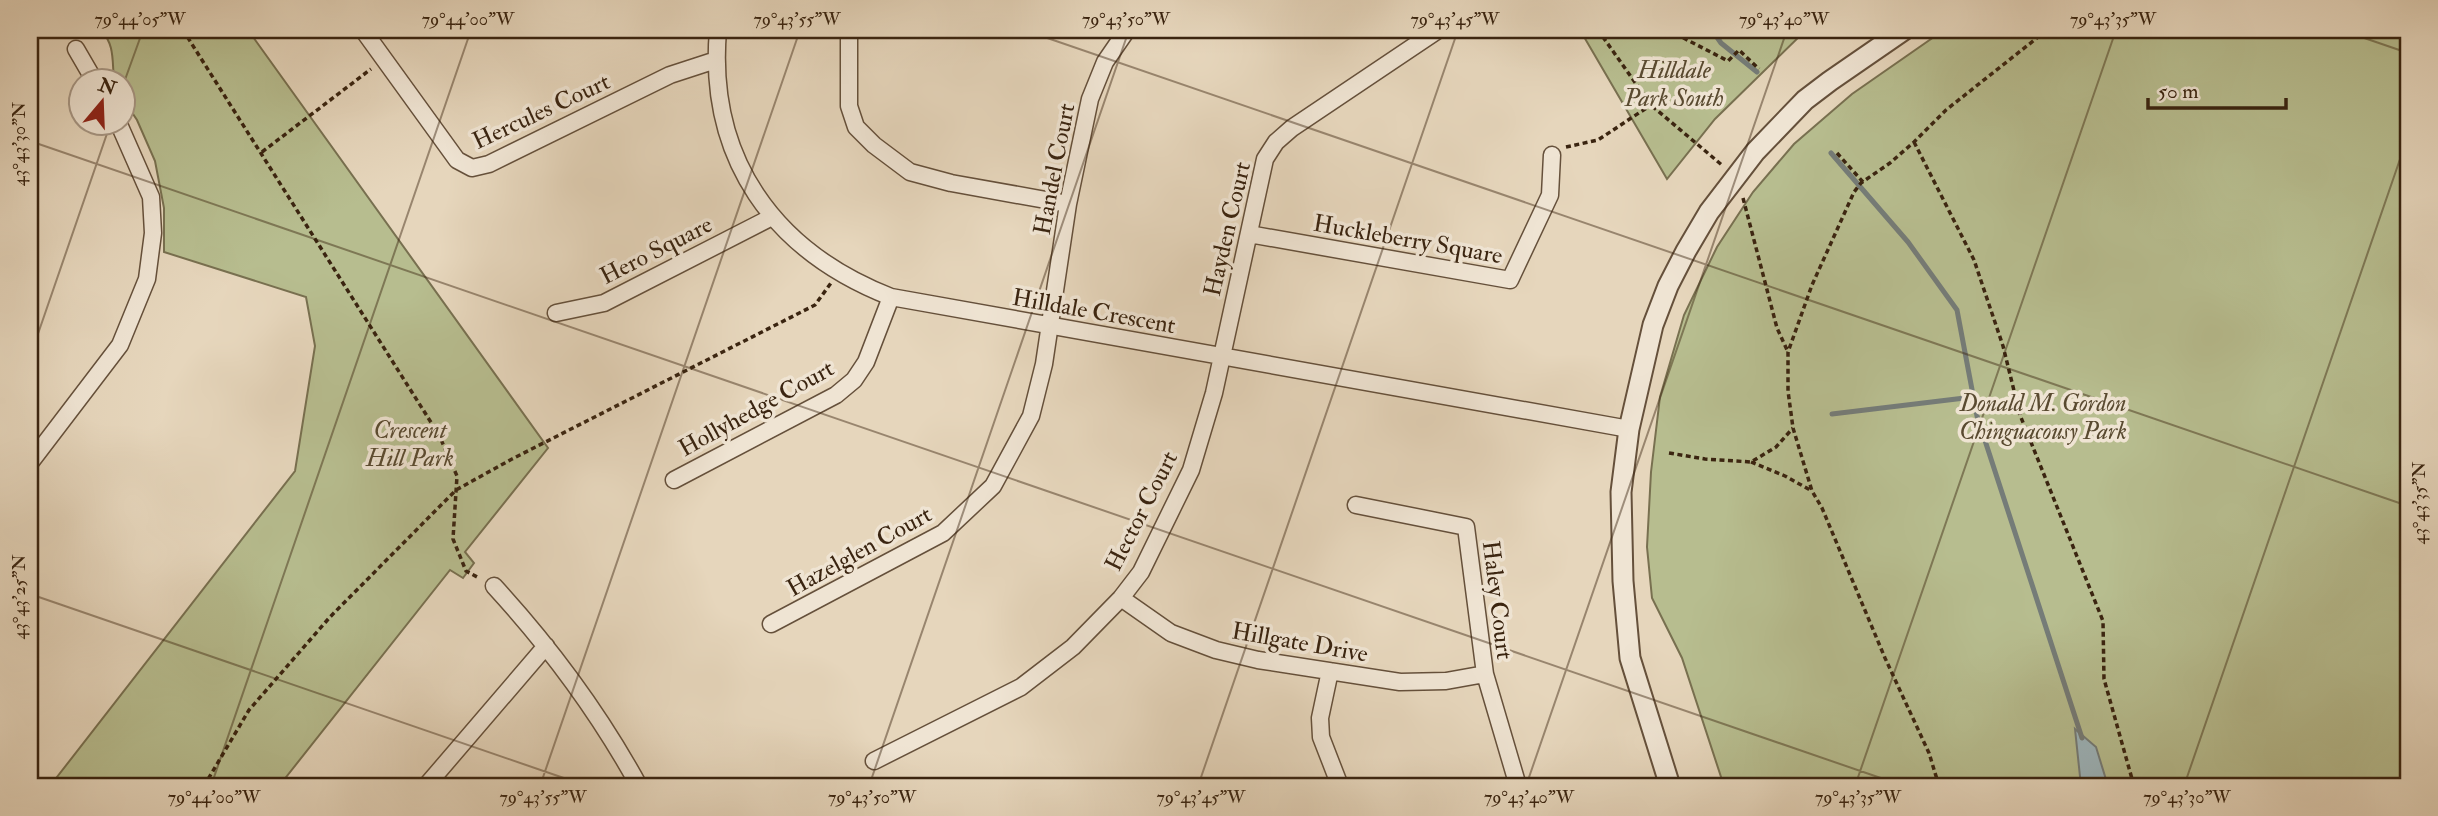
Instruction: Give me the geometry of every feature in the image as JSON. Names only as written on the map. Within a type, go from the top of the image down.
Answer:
[{"type":"street","name":"Hercules Court","points":[[363,30],[457,160],[472,168],[489,164],[670,75],[716,60]]},
{"type":"street","name":"Hilldale Crescent","points":[[718,30],[716,60],[719,98],[729,139],[749,184],[772,217],[808,253],[860,285],[891,297],[1629,429]]},
{"type":"street","name":"Handel Court","points":[[1050,326],[1068,204],[1090,99],[1105,62],[1127,30]]},
{"type":"street","name":"Hayden Court","points":[[1222,356],[1265,159],[1276,142],[1292,128],[1438,30]]},
{"type":"street","points":[[1670,786],[1630,658],[1623,581],[1621,492],[1629,429],[1653,326],[1674,274],[1709,212],[1755,152],[1805,100],[1904,30]]},
{"type":"street","points":[[849,37],[849,106],[856,127],[909,172],[951,183],[1068,204]]},
{"type":"street","points":[[76,49],[86,66]]},
{"type":"street","points":[[30,463],[120,345],[147,279],[153,233],[151,197],[124,136]]},
{"type":"street","name":"Huckleberry Square","points":[[1249,234],[1510,280],[1550,195],[1552,155]]},
{"type":"street","name":"Hero Square","points":[[556,313],[604,303],[772,217]]},
{"type":"street","name":"Hollyhedge Court","points":[[674,480],[836,395],[853,380],[866,362],[891,297]]},
{"type":"street","name":"Hazelglen Court","points":[[771,624],[943,533],[993,486],[1031,416],[1050,326]]},
{"type":"street","name":"Hector Court","points":[[874,761],[1021,687],[1073,647],[1121,598],[1141,572],[1191,470],[1222,356]]},
{"type":"street","name":"Haley Court","points":[[1356,505],[1466,527],[1485,674],[1518,786]]},
{"type":"street","points":[[494,586],[546,646],[612,737],[639,786]]},
{"type":"street","name":"Hillgate Drive","points":[[1121,598],[1171,633],[1216,650],[1399,682],[1446,681],[1485,674]]},
{"type":"street","points":[[426,786],[546,646]]},
{"type":"street","points":[[1330,671],[1320,718],[1321,737],[1340,786]]},
{"type":"path","points":[[183,30],[439,435],[457,476],[453,539],[466,571],[494,586]]},
{"type":"path","points":[[1668,30],[1728,61],[1739,50],[1759,69]]},
{"type":"path","points":[[1939,786],[1929,753],[1885,658],[1822,508],[1812,491],[1793,428],[1788,391],[1788,352],[1812,285],[1856,188],[1914,142],[1945,110],[2047,30]]},
{"type":"path","points":[[262,152],[384,59]]},
{"type":"path","points":[[1552,155],[1570,145],[1598,139],[1651,105]]},
{"type":"path","points":[[1914,142],[1974,260],[2004,346],[2020,415],[2103,621],[2104,679],[2134,786]]},
{"type":"path","points":[[1837,153],[1862,182]]},
{"type":"path","points":[[204,786],[249,710],[330,617],[456,491],[524,453],[815,305],[838,272]]},
{"type":"path","points":[[1751,462],[1776,447],[1793,428]]},
{"type":"path","points":[[1669,453],[1751,462],[1812,491]]},
{"type":"green space","name":"Crescent Hill Park","points":[[101,30],[248,30],[548,448],[465,552],[474,563],[463,578],[450,570],[279,786],[50,786],[295,471],[315,346],[306,297],[164,252],[164,208],[155,161],[136,118],[136,66],[113,66],[111,47]]},
{"type":"green space","name":"Hilldale Park South","points":[[1580,30],[1806,30],[1715,119],[1667,179]]},
{"type":"green space","name":"Donald M. Gordon Chinguacousy Park","points":[[1944,30],[2408,30],[2408,786],[1724,786],[1682,658],[1652,598],[1647,547],[1651,472],[1660,397],[1684,315],[1717,247],[1753,192],[1794,144],[1852,94]]},
{"type":"water","points":[[2075,729],[2096,747],[2108,786],[2081,786]]},
{"type":"waterway","points":[[1712,30],[1721,43],[1757,72]]},
{"type":"waterway","points":[[1831,153],[1908,242],[1957,310],[1977,416],[2082,738]]},
{"type":"waterway","points":[[1832,414],[1973,397]]}]
